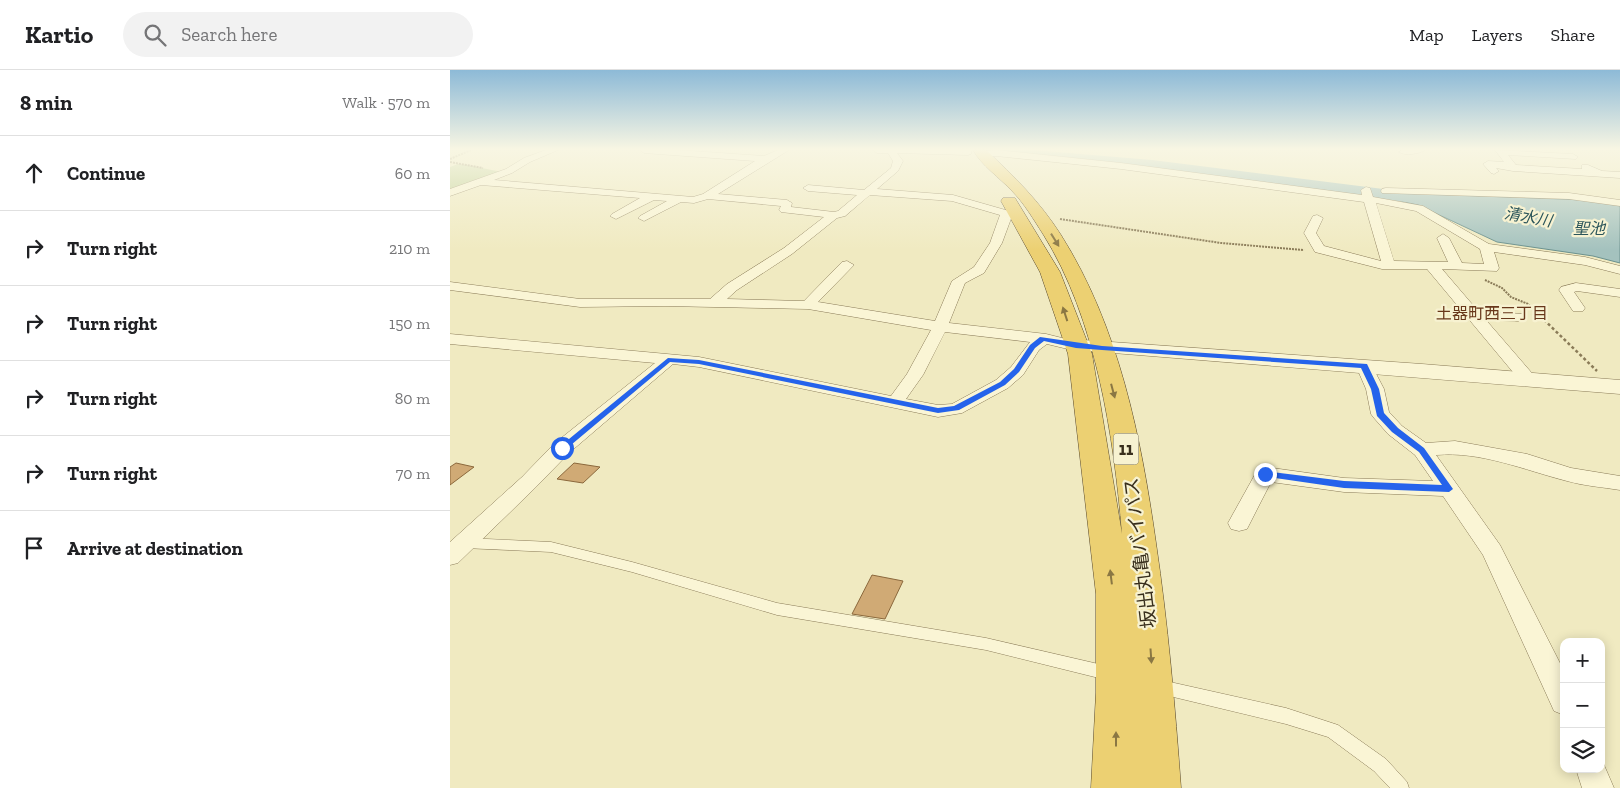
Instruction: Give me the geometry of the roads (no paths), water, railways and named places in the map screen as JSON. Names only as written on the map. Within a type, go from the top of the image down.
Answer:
[{"type":"highway","name":"坂出丸亀バイパス","points":[[997,184],[1019,211],[1117,404],[1136,510],[1147,602],[1158,788]]},
{"type":"highway","name":"坂出丸亀バイパス","points":[[1089,347],[1080,354],[1114,594],[1116,675],[1114,788]]},
{"type":"street","points":[[450,194],[476,184]]},
{"type":"street","points":[[497,184],[694,200],[708,196],[727,184]]},
{"type":"street","points":[[708,196],[787,203],[785,210],[834,215],[841,214],[877,184]]},
{"type":"street","points":[[1270,184],[1367,195],[1569,196],[1620,202]]},
{"type":"street","points":[[1290,184],[1367,195],[1419,208],[1486,246],[1576,260],[1614,272],[1620,289]]},
{"type":"street","points":[[808,188],[953,198],[1019,211]]},
{"type":"street","points":[[1367,195],[1390,265]]},
{"type":"street","points":[[616,216],[651,197]]},
{"type":"street","points":[[644,218],[678,199]]},
{"type":"street","points":[[895,402],[915,375],[940,327],[959,281],[979,270],[996,243],[1006,220],[1019,211]]},
{"type":"street","points":[[715,302],[732,287],[788,250],[834,215]]},
{"type":"street","points":[[1318,218],[1310,233],[1320,249],[1382,265],[1492,268],[1486,246]]},
{"type":"street","points":[[1443,238],[1457,266]]},
{"type":"street","points":[[808,305],[847,265]]},
{"type":"street","points":[[1431,265],[1528,379]]},
{"type":"street","points":[[450,286],[580,303],[715,302],[808,305],[940,327],[1042,339],[1089,347],[1528,379],[1617,390]]},
{"type":"street","points":[[1578,308],[1566,290],[1576,287],[1620,293]]},
{"type":"street","points":[[1474,315],[1519,317]]},
{"type":"street","points":[[450,339],[699,362],[938,410],[956,409],[1002,384],[1017,370],[1033,347],[1042,339]]},
{"type":"street","points":[[455,547],[529,482],[562,448],[668,360]]},
{"type":"street","points":[[1364,366],[1375,389],[1380,414],[1395,430],[1422,450],[1492,551],[1560,693]]},
{"type":"street","points":[[1422,450],[1455,447],[1527,461],[1569,475],[1620,483]]},
{"type":"street","points":[[1239,524],[1265,474],[1344,485],[1449,489]]},
{"type":"street","points":[[1592,773],[1598,788]]},
{"type":"lane","points":[[455,547],[551,547],[632,567],[778,609],[986,644],[1116,675]]},
{"type":"lane","points":[[1153,686],[1286,716],[1332,731],[1380,765],[1401,788]]},
{"type":"water","name":"聖池","points":[[1380,192],[1584,200],[1620,205],[1620,263],[1593,256],[1497,242],[1418,205],[1383,197]]},
{"type":"waterway","name":"清水川","points":[[1300,184],[1423,199]]},
{"type":"district","name":"土器町西三丁目","points":[[1492,313]]}]
